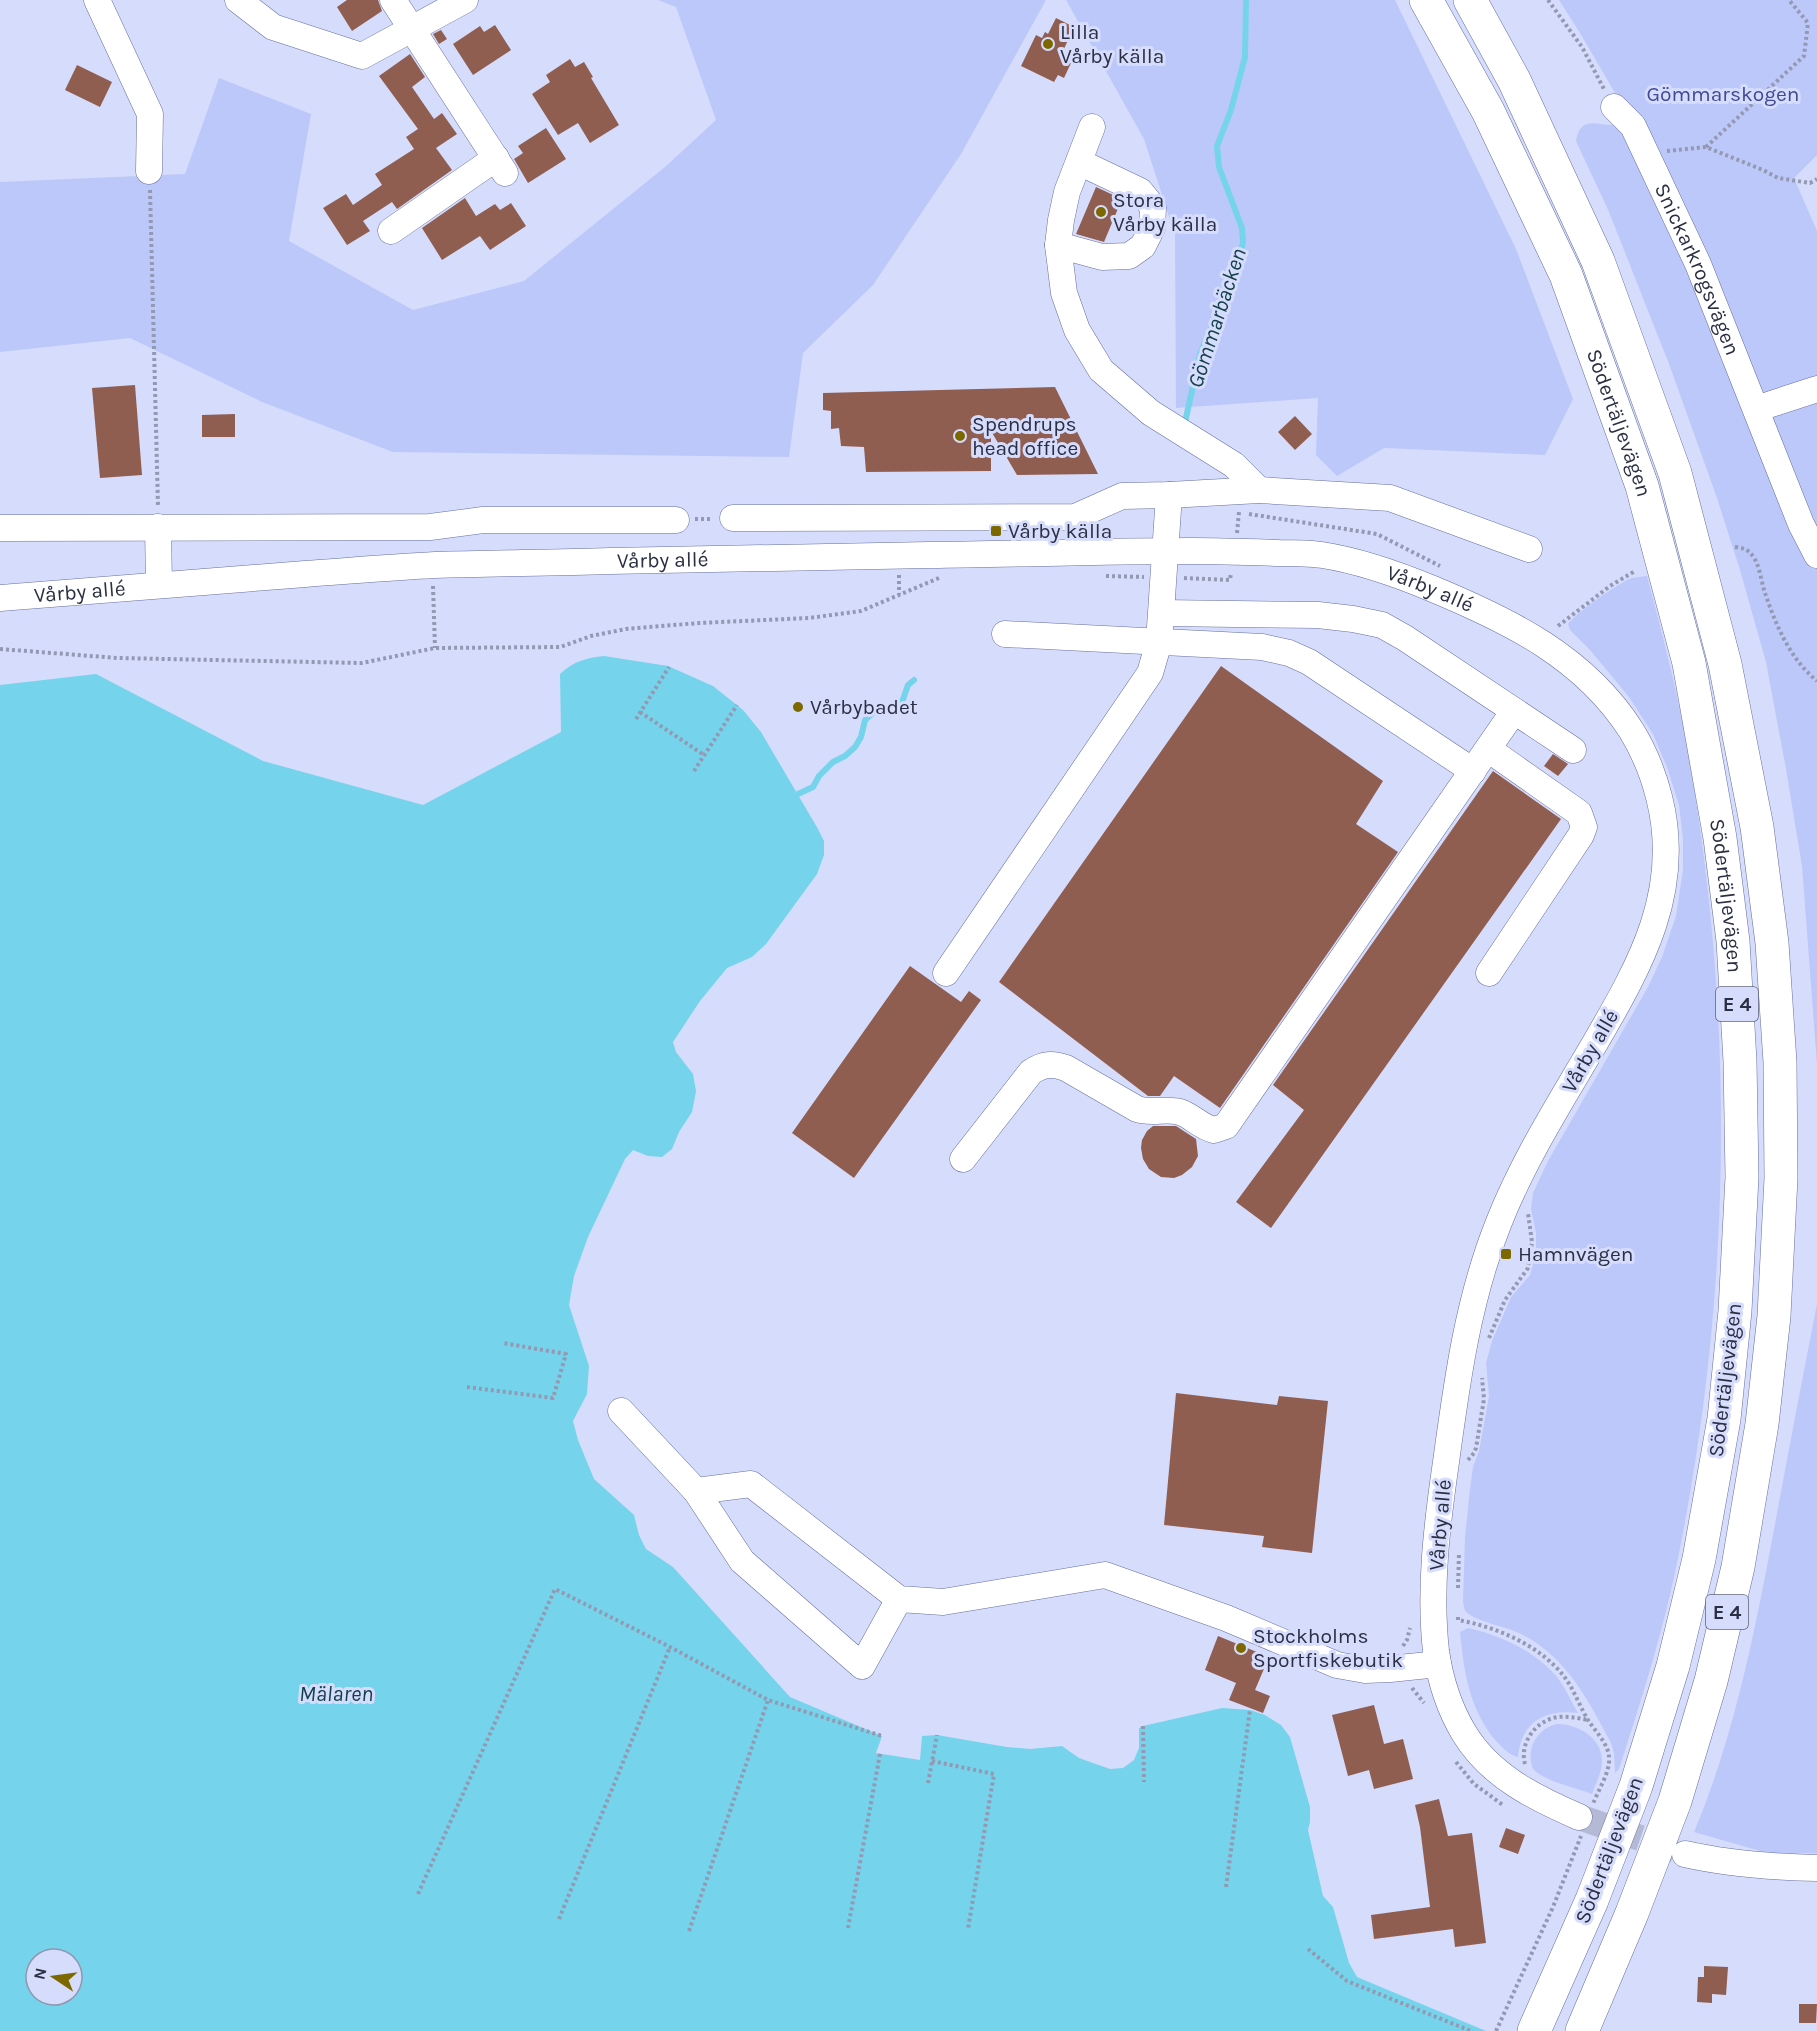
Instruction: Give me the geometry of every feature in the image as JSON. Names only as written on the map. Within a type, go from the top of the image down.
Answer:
[{"type":"highway","name":"Södertäljevägen","points":[[1426,0],[1488,111],[1566,275],[1642,486],[1689,663],[1720,838],[1733,941],[1740,1061],[1742,1177],[1735,1311],[1724,1419],[1699,1559],[1673,1666],[1636,1786],[1592,1900],[1539,2019]]},
{"type":"highway","name":"Södertäljevägen","points":[[1470,0],[1514,80],[1598,261],[1675,473],[1725,664],[1757,827],[1772,943],[1780,1062],[1781,1178],[1774,1316],[1762,1424],[1738,1566],[1711,1681],[1675,1801],[1632,1913],[1583,2029]]},
{"type":"street","points":[[97,0],[150,114],[149,171]]},
{"type":"street","points":[[238,0],[273,27],[362,56],[412,31],[465,0]]},
{"type":"street","points":[[391,231],[500,165],[393,0]]},
{"type":"street","name":"Snickarkrogsvägen","points":[[1614,107],[1633,126],[1698,264],[1797,513],[1817,555]]},
{"type":"street","points":[[1092,127],[1067,192],[1060,220],[1058,245],[1064,293],[1077,330],[1101,370],[1151,412],[1234,465],[1259,489]]},
{"type":"street","points":[[1058,245],[1102,257],[1129,256],[1143,246],[1152,228],[1153,207],[1140,191],[1079,162]]},
{"type":"street","points":[[1756,409],[1817,389]]},
{"type":"street","points":[[733,518],[1075,517],[1122,496],[1259,489],[1390,498],[1529,549]]},
{"type":"street","points":[[946,973],[1150,673],[1159,642],[1167,551],[1169,495]]},
{"type":"street","points":[[0,528],[430,527],[483,520],[676,520]]},
{"type":"street","points":[[158,527],[159,585]]},
{"type":"street","name":"Vårby allé","points":[[0,598],[432,565],[1235,551],[1320,554],[1388,570],[1486,611],[1539,640],[1591,682],[1605,696],[1630,729],[1650,768],[1665,823],[1667,840],[1665,874],[1659,906],[1646,946],[1624,992],[1514,1187],[1496,1227],[1481,1272],[1466,1331],[1440,1502],[1434,1621],[1438,1664],[1443,1683],[1464,1733],[1482,1757],[1499,1773],[1524,1790],[1584,1820]]},
{"type":"street","points":[[1162,613],[1318,615],[1374,623],[1405,638],[1573,750]]},
{"type":"street","points":[[1005,634],[1262,647],[1289,653],[1309,662],[1473,771]]},
{"type":"street","points":[[963,1159],[1031,1072],[1047,1064],[1066,1068],[1144,1112],[1172,1111],[1181,1113],[1209,1129],[1223,1128],[1514,711]]},
{"type":"street","points":[[1488,749],[1578,813],[1584,827],[1581,835],[1489,972]]},
{"type":"street","points":[[621,1411],[696,1491],[742,1561],[862,1666],[899,1599]]},
{"type":"street","points":[[696,1491],[751,1484],[899,1599],[943,1602],[1106,1575],[1226,1618],[1337,1665],[1365,1670],[1438,1664]]},
{"type":"street","points":[[1685,1854],[1750,1866],[1817,1868]]},
{"type":"path","points":[[1548,0],[1582,47],[1614,107]]},
{"type":"path","points":[[1706,147],[1804,56],[1808,23],[1789,0]]},
{"type":"path","points":[[1646,154],[1706,147],[1778,178],[1810,183],[1817,179]]},
{"type":"path","points":[[149,171],[158,527]]},
{"type":"path","points":[[1095,575],[1230,580],[1239,512]]},
{"type":"path","points":[[676,520],[733,518]]},
{"type":"path","points":[[1736,547],[1745,549],[1754,557],[1783,638],[1803,668],[1817,681]]},
{"type":"path","points":[[1567,632],[1558,626],[1610,586],[1635,571]]},
{"type":"path","points":[[0,649],[117,658],[362,663],[435,648],[560,647],[591,636],[626,629],[809,618],[861,611],[946,574]]},
{"type":"path","points":[[636,718],[669,667]]},
{"type":"path","points":[[694,771],[737,705]]},
{"type":"path","points":[[640,712],[704,755]]},
{"type":"path","points":[[1489,1340],[1505,1300],[1528,1268],[1532,1242],[1527,1209]]},
{"type":"path","points":[[467,1387],[553,1398],[566,1354],[504,1343]]},
{"type":"path","points":[[1467,1469],[1468,1460],[1474,1453],[1484,1399],[1482,1368]]},
{"type":"path","points":[[1457,1600],[1460,1545]]},
{"type":"path","points":[[418,1894],[555,1588],[768,1700],[882,1736]]},
{"type":"path","points":[[1458,1610],[1458,1620],[1511,1637],[1550,1662],[1565,1678],[1588,1720],[1606,1746],[1609,1755],[1609,1764],[1584,1820],[1553,1907],[1496,2031]]},
{"type":"path","points":[[560,1919],[670,1647]]},
{"type":"path","points":[[689,1931],[768,1700]]},
{"type":"path","points":[[1226,1887],[1250,1710]]},
{"type":"path","points":[[1527,1770],[1524,1752],[1528,1738],[1536,1728],[1550,1719],[1559,1717],[1588,1720]]},
{"type":"path","points":[[1143,1726],[1144,1782]]},
{"type":"path","points":[[928,1783],[937,1735]]},
{"type":"path","points":[[848,1928],[880,1754]]},
{"type":"path","points":[[932,1761],[994,1774],[968,1929]]},
{"type":"path","points":[[1308,1949],[1347,1981],[1471,2031]]},
{"type":"green space","points":[[658,0],[1046,0],[961,154],[873,285],[803,353],[789,457],[393,452],[262,402],[130,338],[0,352],[0,182],[185,174],[219,78],[311,114],[289,241],[413,310],[524,281],[665,167],[716,120],[676,7]]},
{"type":"green space","points":[[1066,0],[1395,0],[1516,249],[1573,399],[1545,455],[1384,448],[1337,476],[1316,455],[1318,398],[1176,408],[1175,235],[1144,139]]},
{"type":"green space","name":"Gömmarskogen","points":[[1559,0],[1817,0],[1817,155],[1794,178],[1817,231],[1817,1064],[1802,866],[1766,662],[1717,498],[1669,364],[1609,212],[1576,141],[1578,133],[1586,124],[1616,125],[1632,122]]},
{"type":"green space","points":[[1647,576],[1681,716],[1701,838],[1713,940],[1719,1042],[1721,1144],[1718,1247],[1710,1349],[1697,1451],[1667,1608],[1636,1716],[1619,1769],[1615,1773],[1611,1743],[1594,1711],[1563,1667],[1537,1643],[1521,1634],[1470,1615],[1465,1611],[1463,1602],[1465,1537],[1470,1489],[1489,1396],[1486,1363],[1492,1341],[1511,1297],[1530,1275],[1536,1254],[1536,1233],[1531,1209],[1533,1193],[1548,1161],[1648,987],[1662,957],[1676,916],[1683,870],[1683,839],[1679,805],[1667,767],[1653,734],[1629,697],[1570,630],[1568,624],[1588,606],[1623,582],[1631,578]]},
{"type":"green space","points":[[1817,1304],[1817,1853],[1771,1854],[1694,1832],[1722,1756],[1743,1678],[1761,1599]]},
{"type":"green space","points":[[1468,1628],[1516,1645],[1538,1659],[1560,1681],[1578,1713],[1555,1713],[1537,1720],[1524,1735],[1518,1757],[1506,1750],[1487,1729],[1469,1690],[1460,1632]]},
{"type":"green space","points":[[1557,1724],[1580,1729],[1598,1745],[1602,1765],[1592,1794],[1548,1779],[1533,1768],[1531,1754],[1535,1740],[1545,1729]]},
{"type":"water","name":"Mälaren","points":[[604,656],[668,666],[713,686],[743,710],[761,732],[824,841],[824,855],[817,874],[766,944],[752,957],[727,968],[700,1001],[673,1042],[676,1052],[693,1074],[696,1091],[692,1112],[679,1132],[672,1149],[662,1157],[648,1156],[633,1150],[625,1159],[588,1237],[574,1276],[569,1305],[589,1366],[587,1394],[573,1421],[594,1479],[634,1515],[639,1535],[646,1549],[673,1567],[790,1697],[882,1736],[876,1753],[920,1760],[922,1736],[937,1735],[1007,1747],[1030,1749],[1062,1746],[1079,1758],[1110,1769],[1123,1768],[1134,1760],[1139,1748],[1139,1728],[1143,1726],[1222,1708],[1250,1710],[1265,1715],[1281,1725],[1290,1737],[1310,1807],[1308,1830],[1323,1896],[1333,1907],[1349,1963],[1357,1977],[1486,2031],[0,2031],[0,685],[96,674],[263,761],[423,805],[561,732],[560,674],[575,663]]},
{"type":"building","points":[[347,0],[378,0],[382,11],[352,31],[337,7]]},
{"type":"building","name":"Lilla Vårby källa","points":[[1056,18],[1074,27],[1063,51],[1070,54],[1067,62],[1071,63],[1064,78],[1058,75],[1054,82],[1021,66],[1036,35],[1042,38],[1045,32],[1048,34]]},
{"type":"building","points":[[495,25],[511,50],[473,75],[453,44],[480,26],[484,32]]},
{"type":"building","points":[[441,30],[447,39],[439,44],[433,34]]},
{"type":"building","points":[[410,54],[425,77],[412,87],[434,119],[442,113],[457,134],[436,148],[452,170],[397,209],[392,202],[363,221],[370,231],[347,245],[323,208],[346,194],[353,205],[382,185],[375,174],[414,149],[406,137],[418,129],[379,76]]},
{"type":"building","points":[[570,59],[575,67],[584,62],[619,125],[590,143],[578,123],[558,135],[532,94],[550,82],[546,75]]},
{"type":"building","points":[[77,65],[112,82],[100,107],[65,90]]},
{"type":"building","points":[[546,128],[566,159],[528,183],[514,159],[523,153],[518,146]]},
{"type":"building","name":"Stora Vårby källa","points":[[1096,187],[1122,199],[1104,242],[1076,234]]},
{"type":"building","points":[[465,198],[476,216],[495,204],[500,210],[511,203],[526,226],[490,250],[480,236],[442,260],[422,228]]},
{"type":"building","points":[[135,385],[142,475],[100,478],[92,388]]},
{"type":"building","name":"Spendrups head office","points":[[1055,387],[1098,474],[1017,475],[991,431],[991,471],[866,472],[864,447],[841,446],[839,428],[831,429],[831,411],[823,410],[823,393]]},
{"type":"building","points":[[235,414],[235,437],[202,437],[202,415]]},
{"type":"building","points":[[1295,416],[1312,434],[1295,450],[1278,432]]},
{"type":"building","points":[[1221,666],[1383,781],[1356,824],[1398,852],[1220,1108],[1174,1076],[1160,1096],[1148,1096],[999,982]]},
{"type":"building","points":[[1553,754],[1568,764],[1558,776],[1544,766]]},
{"type":"building","points":[[1493,771],[1561,819],[1271,1228],[1236,1202],[1304,1110],[1273,1085]]},
{"type":"building","points":[[910,966],[961,1002],[969,991],[981,1000],[854,1178],[792,1133]]},
{"type":"building","points":[[1153,1126],[1176,1126],[1196,1139],[1198,1156],[1192,1167],[1182,1175],[1174,1178],[1161,1177],[1149,1169],[1143,1159],[1142,1140]]},
{"type":"building","points":[[1176,1393],[1277,1405],[1279,1396],[1328,1401],[1312,1553],[1262,1547],[1264,1536],[1164,1525]]},
{"type":"building","points":[[1218,1636],[1269,1657],[1255,1690],[1270,1696],[1263,1713],[1229,1700],[1236,1683],[1205,1670]]},
{"type":"building","points":[[1374,1705],[1384,1744],[1403,1739],[1413,1779],[1374,1789],[1369,1770],[1348,1776],[1332,1715]]},
{"type":"building","points":[[1439,1799],[1448,1836],[1472,1833],[1486,1943],[1455,1947],[1453,1929],[1374,1939],[1371,1915],[1430,1907],[1415,1805]]},
{"type":"building","points":[[1506,1828],[1525,1835],[1518,1854],[1499,1847]]},
{"type":"building","points":[[1704,1966],[1728,1967],[1726,1995],[1712,1994],[1712,2003],[1697,2002],[1698,1977],[1704,1977]]},
{"type":"building","points":[[1799,2004],[1817,2004],[1816,2023],[1799,2023]]},
{"type":"waterway","name":"Gömmarbäcken","points":[[1184,427],[1200,354],[1238,267],[1243,242],[1242,228],[1219,167],[1217,146],[1231,110],[1245,57],[1246,0]]},
{"type":"waterway","points":[[798,794],[813,787],[819,776],[833,762],[845,756],[855,747],[861,737],[865,720],[876,710],[893,710],[901,705],[908,685],[914,680]]},
{"type":"tunnel","points":[[1579,1817],[1675,1850]]},
{"type":"place","name":"Lilla Vårby källa","points":[[1048,44]]},
{"type":"place","name":"Stora Vårby källa","points":[[1101,212]]},
{"type":"place","name":"Spendrups head office","points":[[960,436]]},
{"type":"place","name":"Vårby källa","points":[[996,531]]},
{"type":"place","name":"Vårbybadet","points":[[798,707]]},
{"type":"place","name":"Hamnvägen","points":[[1506,1254]]},
{"type":"place","name":"Stockholms Sportfiskebutik","points":[[1241,1648]]}]
